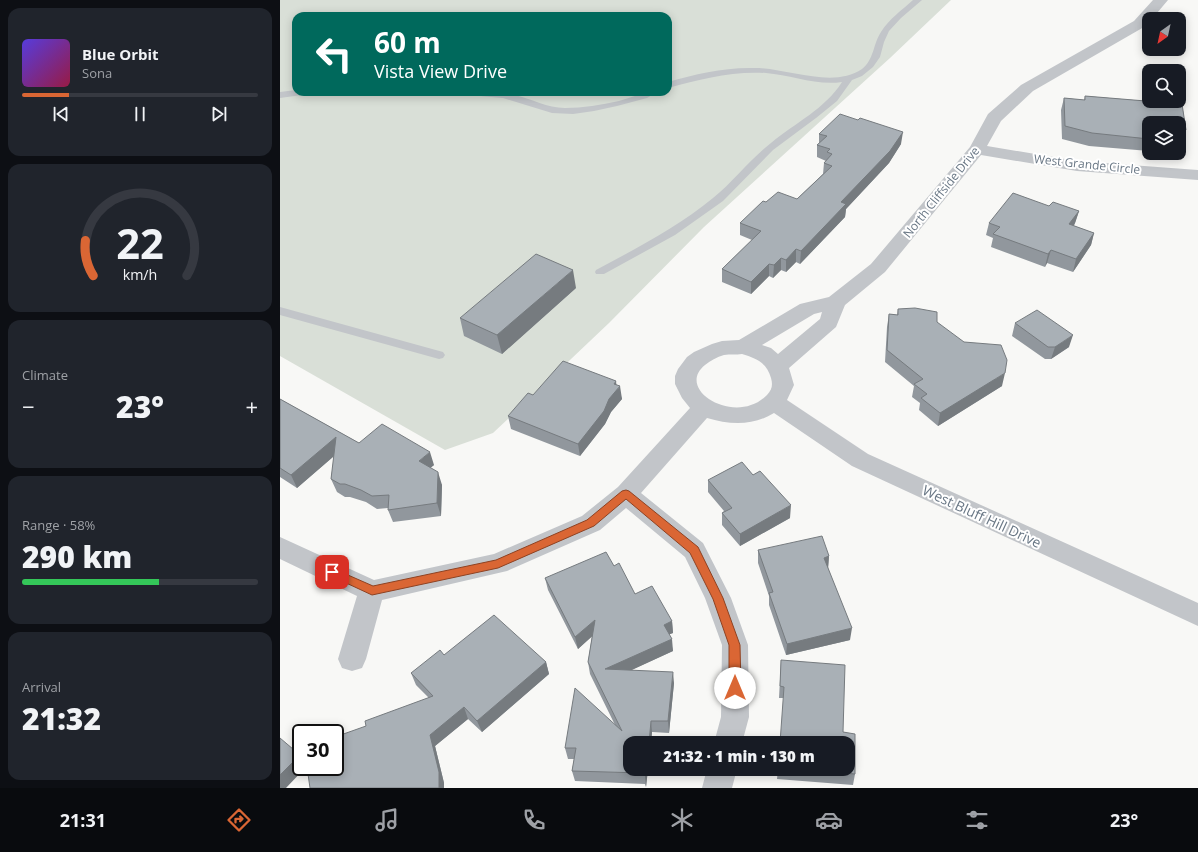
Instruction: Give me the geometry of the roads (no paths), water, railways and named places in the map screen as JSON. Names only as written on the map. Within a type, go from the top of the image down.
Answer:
[{"type":"street","name":"North Cliffside Drive","points":[[743,347],[807,309],[836,302],[878,268],[977,149],[994,118],[1027,88],[1139,24],[1161,0]]},
{"type":"street","name":"West Grande Circle","points":[[977,149],[1077,166],[1198,175]]},
{"type":"street","points":[[778,366],[829,322],[836,302]]},
{"type":"street","points":[[743,347],[765,354],[778,366],[784,383],[782,391],[774,402],[768,407],[753,414],[729,416],[718,414],[702,408],[688,393],[686,386],[687,374],[699,358],[706,353],[721,348],[743,347]]},
{"type":"street","name":"West Bluff Hill Drive","points":[[774,402],[860,460],[1198,615]]},
{"type":"street","points":[[280,547],[372,591],[498,564],[591,523],[626,494],[702,408]]},
{"type":"street","points":[[626,494],[694,550],[718,598],[735,645],[735,717],[730,736]]},
{"type":"street","points":[[352,659],[372,591]]},
{"type":"street","points":[[716,788],[720,776]]},
{"type":"lane","points":[[672,84],[685,79],[736,71],[766,71],[796,74],[818,79],[842,80],[849,78],[860,73],[875,61],[882,37],[891,23],[918,0]]},
{"type":"lane","points":[[600,272],[676,229],[712,204],[771,148],[812,118],[843,90],[849,78]]},
{"type":"lane","points":[[280,95],[292,93]]},
{"type":"lane","points":[[506,96],[522,99],[542,108],[562,111],[587,110],[644,96]]},
{"type":"lane","points":[[280,311],[439,354]]}]
